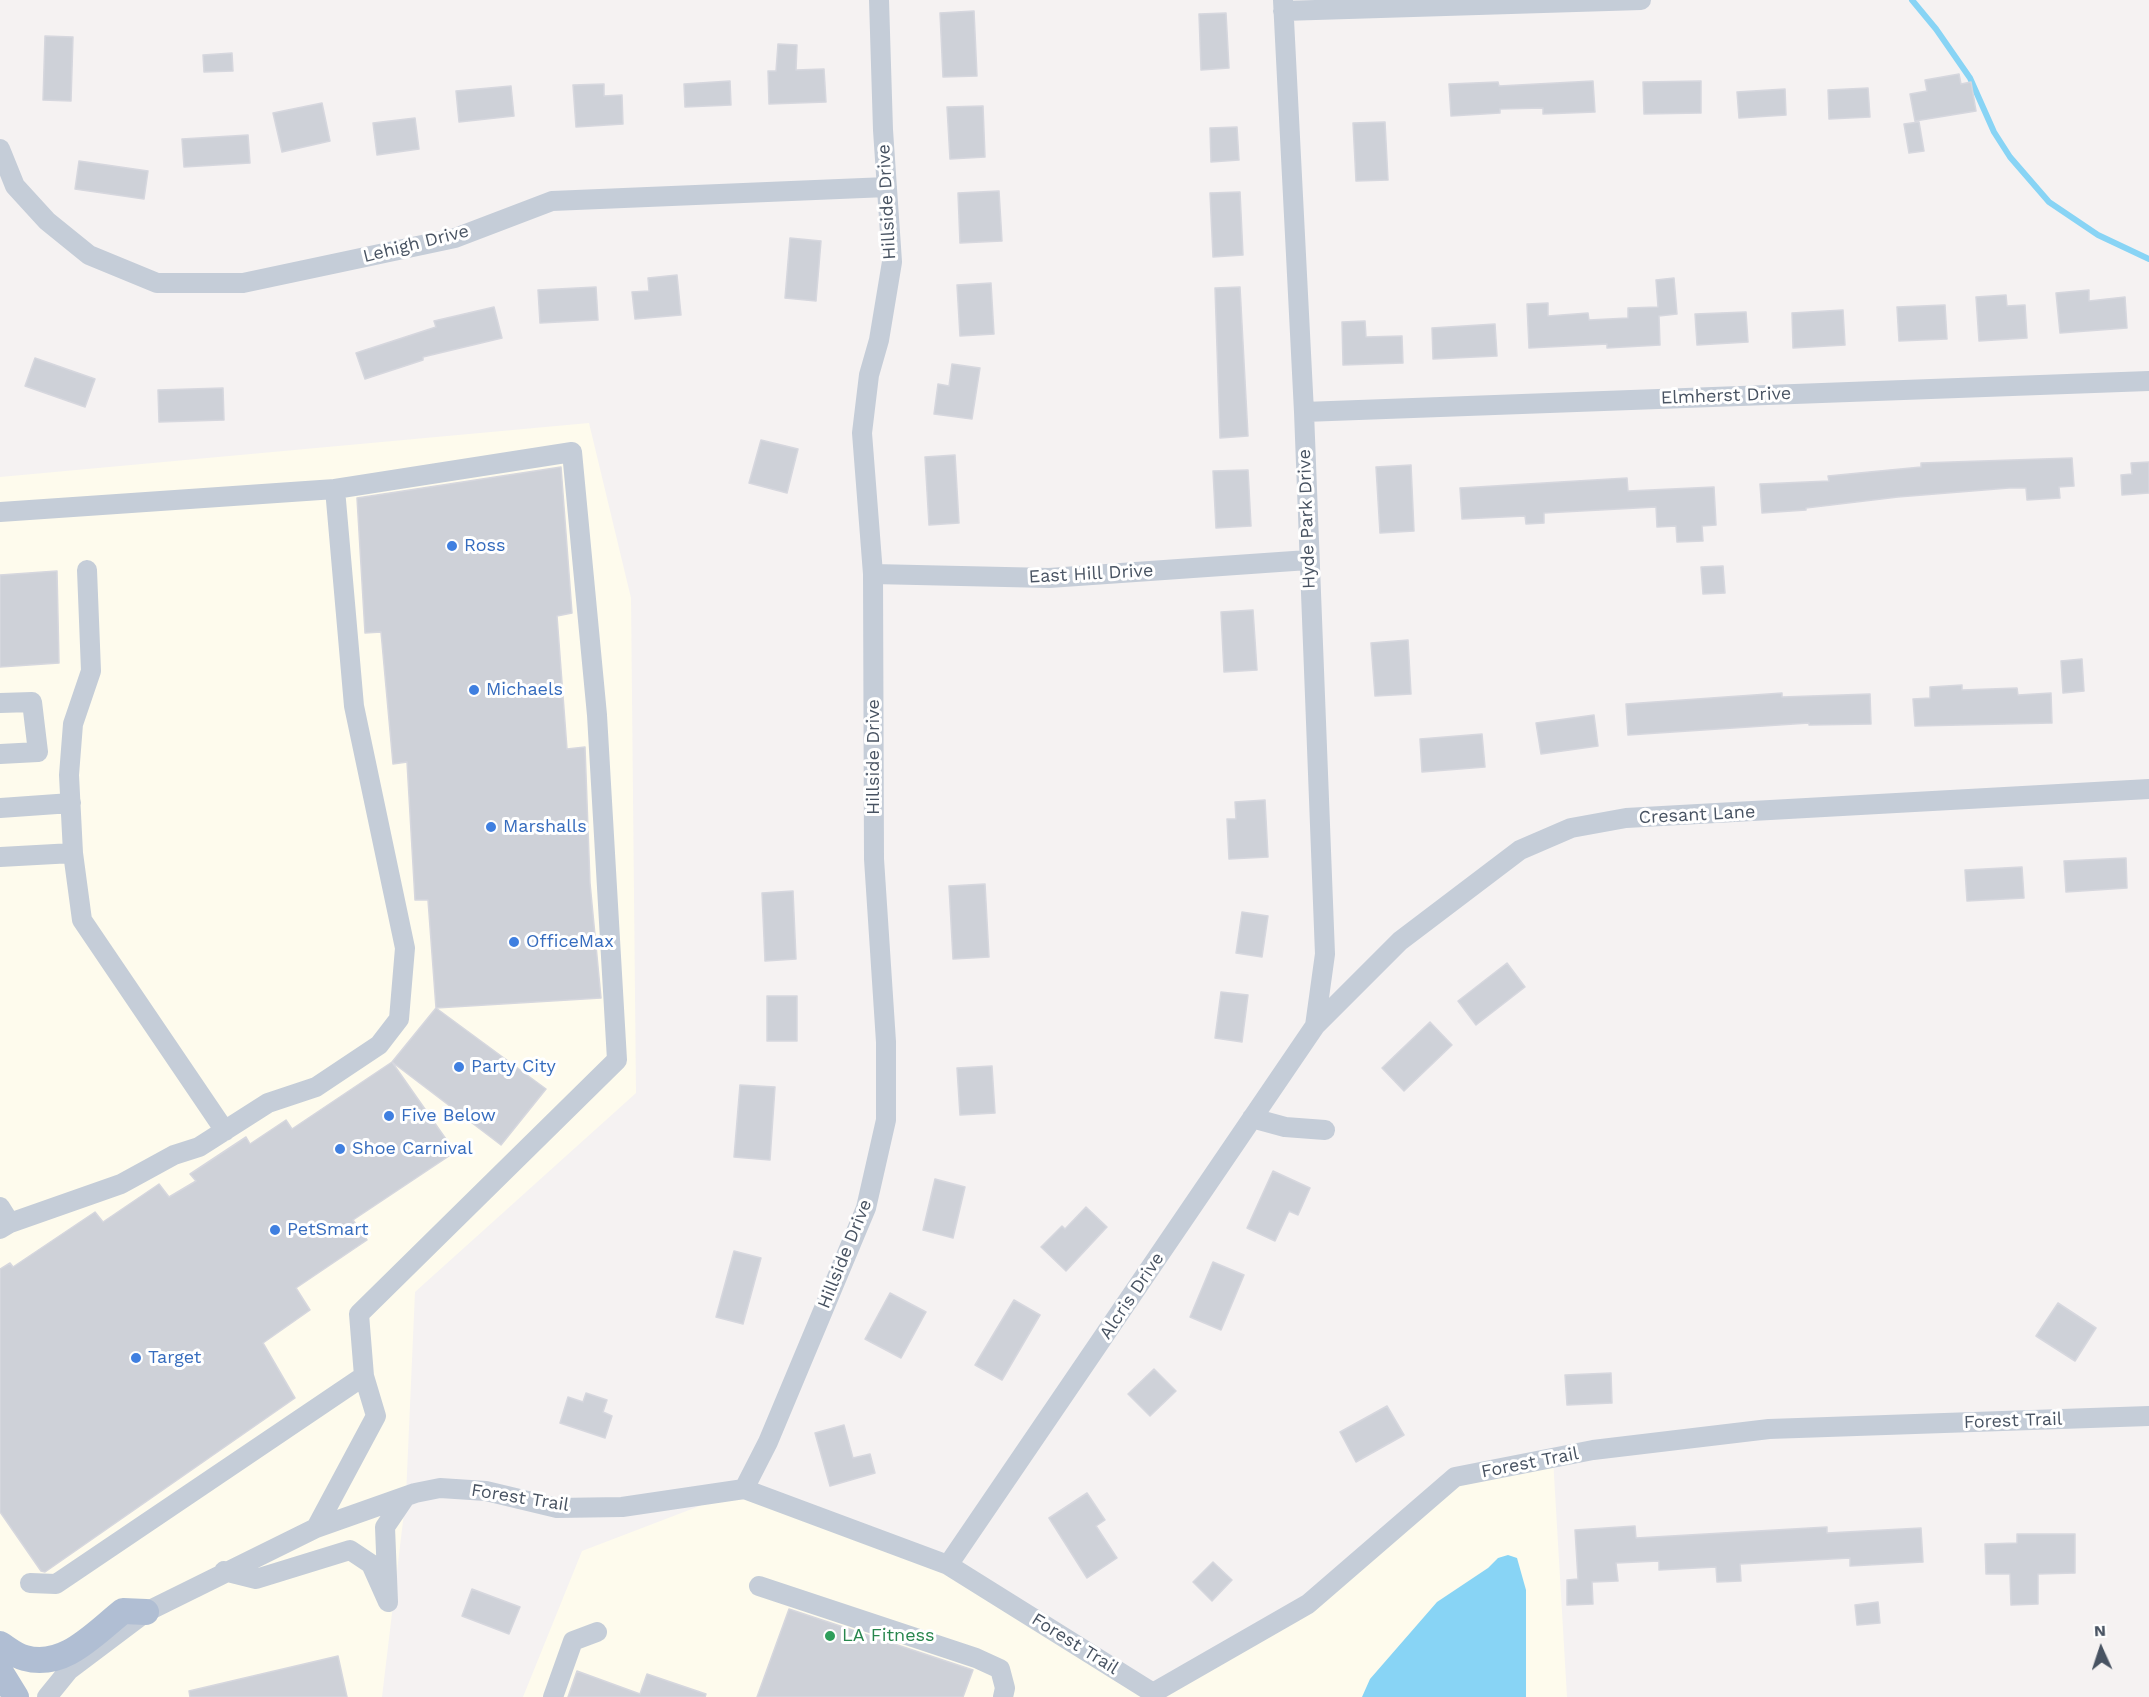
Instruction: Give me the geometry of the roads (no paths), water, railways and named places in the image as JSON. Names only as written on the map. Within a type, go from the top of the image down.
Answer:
[{"type":"main road","points":[[0,1644],[23,1658],[49,1662],[72,1651],[123,1611],[146,1612]]},
{"type":"main road","points":[[0,1671],[16,1697]]},
{"type":"street","name":"Hillside Drive","points":[[744,1489],[768,1442],[866,1208],[886,1120],[886,1042],[874,859],[873,574],[862,433],[869,375],[879,340],[892,262],[879,0]]},
{"type":"street","points":[[1283,6],[1641,0]]},
{"type":"street","name":"Hyde Park Drive","points":[[1283,6],[1304,412],[1325,954],[1315,1026]]},
{"type":"street","name":"Lehigh Drive","points":[[0,149],[15,186],[47,221],[89,255],[157,283],[243,283],[455,238],[552,201],[887,187]]},
{"type":"street","name":"Elmherst Drive","points":[[1304,412],[2149,381]]},
{"type":"street","points":[[0,512],[335,489],[572,452],[597,715],[617,1060],[359,1314],[364,1376],[376,1416],[316,1528]]},
{"type":"street","points":[[3,1220],[121,1184],[174,1155],[199,1147],[268,1102],[316,1087],[379,1045],[399,1019],[405,948],[354,706],[335,489]]},
{"type":"street","name":"East Hill Drive","points":[[873,574],[1049,578],[1308,560]]},
{"type":"street","points":[[87,570],[91,672],[73,724],[69,774],[73,853],[82,920],[225,1131]]},
{"type":"street","points":[[0,703],[32,702],[38,752],[0,754]]},
{"type":"street","name":"Cresant Lane","points":[[1315,1026],[1372,968],[1422,923],[1520,850],[1571,828],[1636,817],[2149,789]]},
{"type":"street","points":[[0,808],[71,803]]},
{"type":"street","points":[[0,857],[73,853]]},
{"type":"street","name":"Alcris Drive","points":[[948,1565],[1315,1026]]},
{"type":"street","points":[[1252,1118],[1285,1127],[1325,1130]]},
{"type":"street","points":[[30,1583],[56,1584],[364,1376]]},
{"type":"street","name":"Forest Trail","points":[[47,1697],[69,1670],[146,1612],[224,1571],[316,1528],[406,1496],[440,1488],[486,1491],[557,1508],[622,1507],[744,1489],[948,1565],[1153,1693],[1308,1604],[1455,1477],[1593,1450],[1769,1429],[2149,1416]]},
{"type":"street","points":[[224,1571],[256,1579],[316,1558],[350,1550],[371,1564],[388,1602],[386,1527],[406,1496]]},
{"type":"street","points":[[759,1586],[976,1658],[1000,1670],[1005,1688],[1003,1697]]},
{"type":"street","points":[[552,1697],[573,1641],[597,1632]]},
{"type":"water","points":[[1508,1555],[1517,1558],[1526,1590],[1526,1697],[1362,1697],[1370,1679],[1437,1602],[1488,1568],[1498,1558]]},
{"type":"waterway","points":[[1912,0],[1936,29],[1970,78],[1994,132],[2010,157],[2049,202],[2098,235],[2149,259]]},
{"type":"place","name":"Ross","points":[[452,546]]},
{"type":"place","name":"Michaels","points":[[474,690]]},
{"type":"place","name":"Marshalls","points":[[491,827]]},
{"type":"place","name":"OfficeMax","points":[[514,942]]},
{"type":"place","name":"Party City","points":[[459,1067]]},
{"type":"place","name":"Five Below","points":[[389,1116]]},
{"type":"place","name":"Shoe Carnival","points":[[340,1149]]},
{"type":"place","name":"PetSmart","points":[[275,1230]]},
{"type":"place","name":"Target","points":[[136,1358]]},
{"type":"place","name":"LA Fitness","points":[[830,1636]]}]
